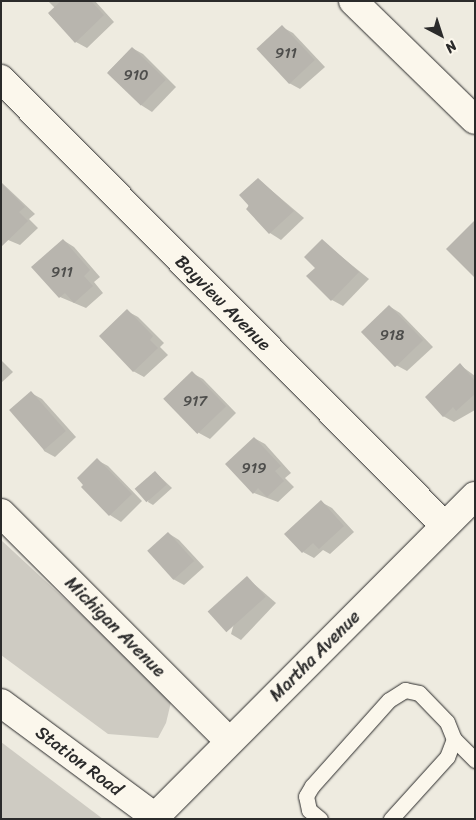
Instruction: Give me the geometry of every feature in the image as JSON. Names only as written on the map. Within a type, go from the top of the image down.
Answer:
[{"type":"street","points":[[354,1],[475,120]]},
{"type":"street","name":"Bayview Avenue","points":[[1,79],[445,526]]},
{"type":"street","name":"Martha Avenue","points":[[156,818],[229,741],[475,496]]},
{"type":"street","name":"Michigan Avenue","points":[[1,513],[229,741]]},
{"type":"street","name":"Station Road","points":[[1,703],[156,818]]},
{"type":"lane","points":[[320,819],[309,810],[306,796],[312,786],[389,700],[405,690],[419,693],[447,722],[454,739],[475,760]]},
{"type":"lane","points":[[392,819],[447,757],[454,739]]},
{"type":"shaded area","points":[[1,540],[172,698],[166,723],[158,738],[108,734],[1,655]]},
{"type":"shaded area","points":[[1,742],[103,819],[1,819]]},
{"type":"building","points":[[61,1],[91,1],[104,15],[75,43],[48,13]]},
{"type":"building","points":[[282,25],[315,60],[289,84],[256,49]]},
{"type":"building","points":[[132,47],[166,80],[141,106],[107,73]]},
{"type":"building","points":[[258,178],[294,211],[269,234],[246,209],[249,206],[239,195]]},
{"type":"building","points":[[1,183],[25,207],[19,212],[28,221],[1,247]]},
{"type":"building","points":[[475,220],[475,278],[446,249]]},
{"type":"building","points":[[63,239],[90,270],[84,276],[93,286],[74,303],[65,293],[59,298],[31,267]]},
{"type":"building","points":[[322,239],[359,272],[331,301],[306,276],[315,268],[304,257]]},
{"type":"building","points":[[389,305],[423,340],[395,367],[361,332]]},
{"type":"building","points":[[127,309],[153,336],[150,340],[158,348],[133,372],[99,336]]},
{"type":"building","points":[[460,363],[475,381],[475,394],[456,411],[453,407],[443,417],[425,397]]},
{"type":"building","points":[[192,371],[226,406],[197,434],[163,399]]},
{"type":"building","points":[[31,391],[66,431],[44,450],[9,410]]},
{"type":"building","points":[[254,437],[281,466],[275,471],[284,481],[267,497],[258,488],[253,494],[225,464]]},
{"type":"building","points":[[97,458],[132,494],[109,516],[81,487],[83,485],[77,478]]},
{"type":"building","points":[[155,471],[167,485],[146,502],[135,489]]},
{"type":"building","points":[[321,500],[344,526],[319,549],[313,543],[302,553],[284,534]]},
{"type":"building","points":[[168,532],[194,561],[173,580],[147,551]]},
{"type":"building","points":[[247,576],[266,597],[226,632],[208,611]]}]
